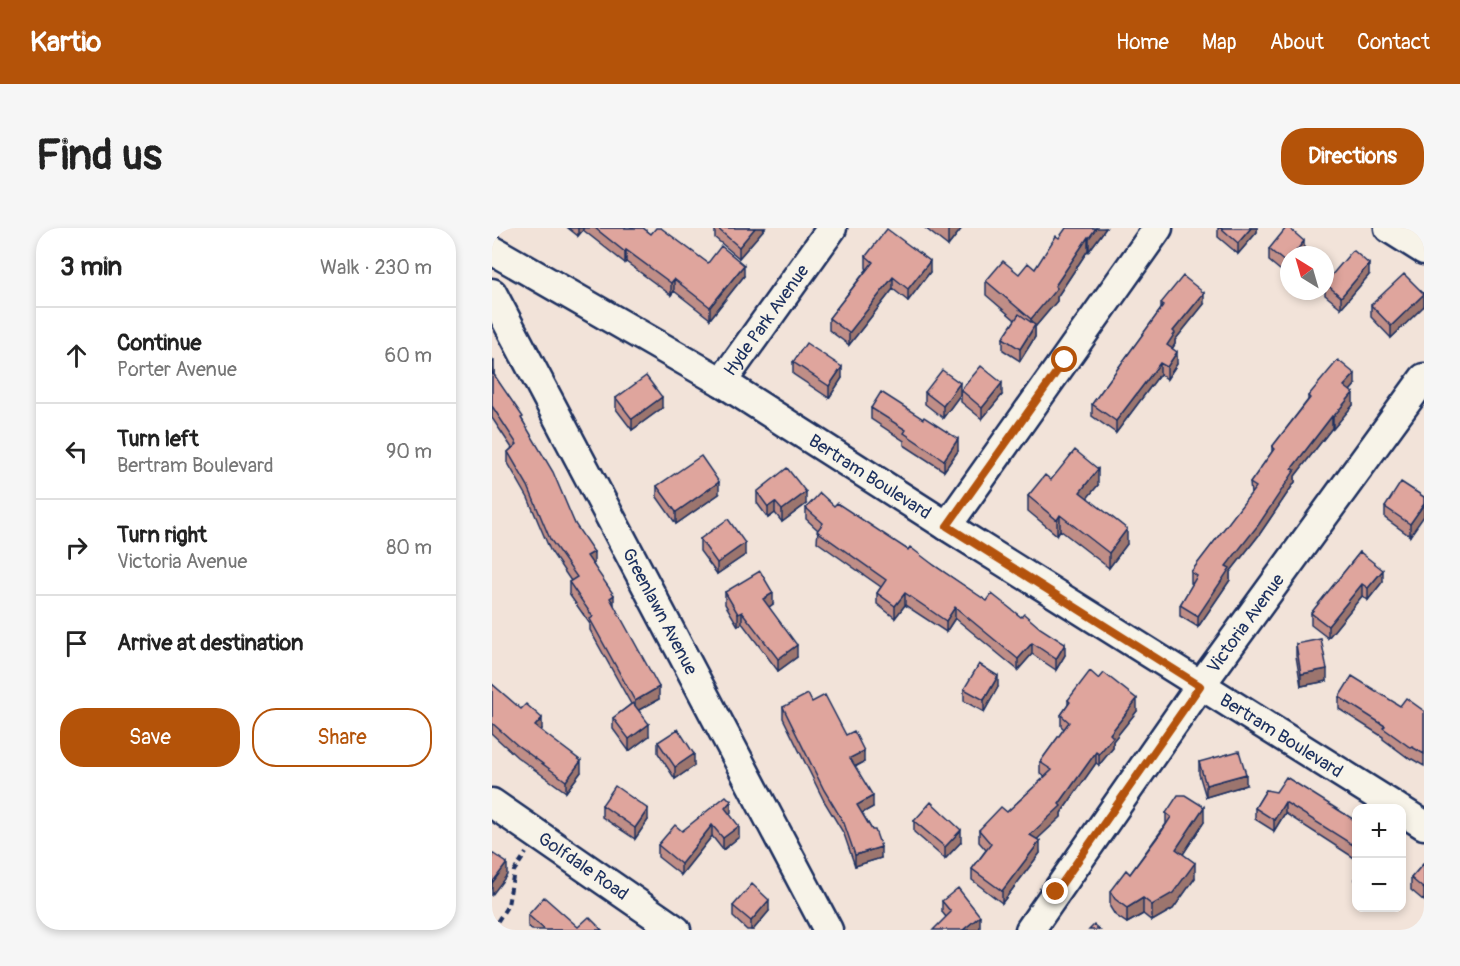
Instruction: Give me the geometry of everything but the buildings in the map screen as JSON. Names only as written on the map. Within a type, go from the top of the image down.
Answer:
[{"type":"street","name":"Hyde Park Avenue","points":[[722,382],[832,228]]},
{"type":"street","points":[[947,526],[1158,228]]},
{"type":"street","points":[[1389,228],[1424,250]]},
{"type":"street","name":"Bertram Boulevard","points":[[492,249],[722,382],[1200,686],[1391,804]]},
{"type":"street","name":"Greenlawn Avenue","points":[[492,293],[828,930]]},
{"type":"street","name":"Victoria Avenue","points":[[1030,930],[1200,686],[1424,378]]},
{"type":"street","name":"Golfdale Road","points":[[492,803],[676,930]]},
{"type":"street","points":[[1406,814],[1424,825]]},
{"type":"path","points":[[492,930],[508,905],[514,871],[526,852]]},
{"type":"route","points":[[1056,892],[1200,686],[947,526],[1065,360]]}]
